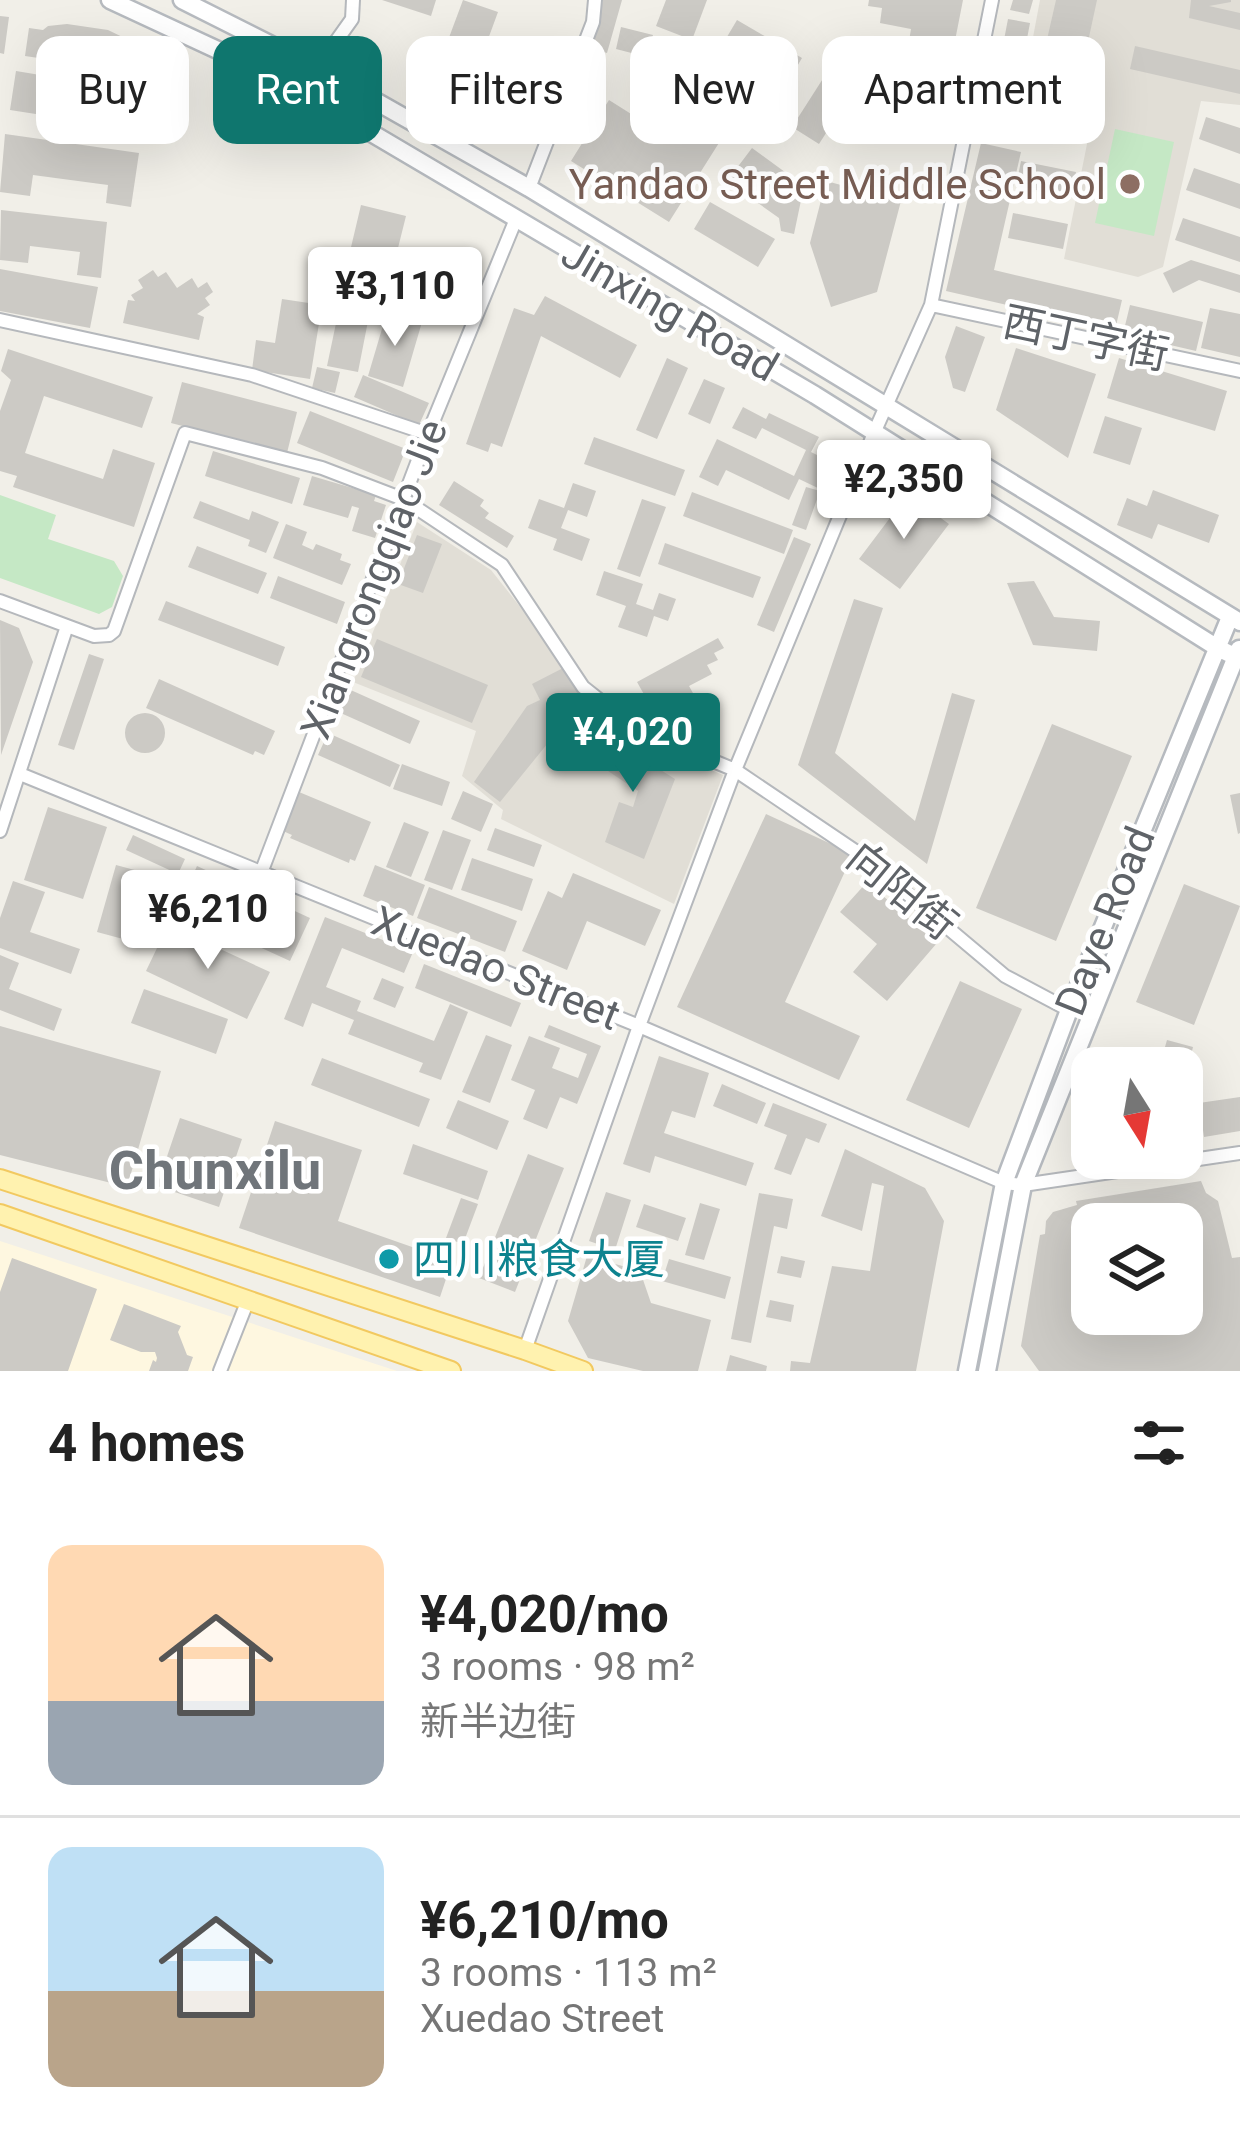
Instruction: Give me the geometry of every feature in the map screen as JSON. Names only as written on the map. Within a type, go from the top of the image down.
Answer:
[{"type":"main road","name":"Jinxing Road","points":[[110,0],[288,84],[874,433],[1216,646],[1238,654]]},
{"type":"main road","name":"Jinxing Road","points":[[182,0],[253,36]]},
{"type":"main road","name":"Jinxing Road","points":[[382,105],[529,188],[1237,614]]},
{"type":"main road","name":"Daye Road","points":[[967,1371],[1014,1184],[1069,1010],[1216,646],[1237,614]]},
{"type":"main road","name":"Daye Road","points":[[987,1371],[1014,1184],[1238,654]]},
{"type":"main road","points":[[0,1179],[583,1371]]},
{"type":"main road","points":[[0,1214],[451,1371]]},
{"type":"street","points":[[340,36],[352,19],[353,0]]},
{"type":"street","points":[[529,188],[592,22],[595,0]]},
{"type":"street","points":[[525,1350],[735,770],[931,304],[992,0]]},
{"type":"street","name":"Xiangrongqiao Jie","points":[[262,873],[428,434],[517,219]]},
{"type":"street","name":"西丁字街","points":[[931,304],[1240,371]]},
{"type":"street","points":[[0,320],[252,375],[428,434]]},
{"type":"street","name":"向阳街","points":[[67,626],[94,636],[114,631],[185,433],[322,468],[403,499],[502,565],[583,687],[636,728],[735,770],[861,855],[1005,976],[1069,1010]]},
{"type":"street","points":[[0,601],[67,626],[0,831]]},
{"type":"street","name":"Xuedao Street","points":[[20,774],[1014,1184]]},
{"type":"street","points":[[1014,1184],[1240,1153]]},
{"type":"street","points":[[220,1371],[248,1300]]},
{"type":"shaded area","name":"Yandao Street Middle School","points":[[1040,0],[1240,0],[1240,105],[1201,101],[1163,267],[1138,277],[1064,259],[1087,144],[1105,144],[1105,36],[1033,36]]},
{"type":"shaded area","points":[[417,522],[491,570],[559,656],[603,723],[723,775],[674,904],[501,819],[503,810],[462,776],[476,731],[353,682]]},
{"type":"shaded area","points":[[0,1241],[397,1371],[0,1371]]},
{"type":"green space","points":[[1115,129],[1174,142],[1154,236],[1095,223]]},
{"type":"green space","points":[[0,495],[56,515],[48,539],[114,561],[123,576],[112,607],[99,614],[0,578]]},
{"type":"building","points":[[382,0],[436,0],[431,16]]},
{"type":"building","points":[[463,0],[498,12],[489,36],[450,36]]},
{"type":"building","points":[[603,0],[622,0],[607,53],[606,36],[593,36]]},
{"type":"building","points":[[666,0],[707,0],[694,36],[656,26]]},
{"type":"building","points":[[869,0],[963,0],[956,36],[910,36],[911,29],[880,23],[882,8],[868,6]]},
{"type":"building","points":[[1013,0],[1033,0],[1029,14],[1010,10]]},
{"type":"building","points":[[1056,0],[1097,0],[1089,36],[1048,36]]},
{"type":"building","points":[[1191,0],[1231,0],[1209,6],[1240,13],[1240,30],[1189,18]]},
{"type":"building","points":[[0,16],[9,17],[4,54],[0,53]]},
{"type":"building","points":[[1008,19],[1030,23],[1028,36],[1005,36]]},
{"type":"building","points":[[737,20],[764,36],[728,36]]},
{"type":"building","points":[[67,24],[120,36],[36,36],[36,58],[25,56],[29,28]]},
{"type":"building","points":[[621,27],[653,35],[630,36],[630,53],[616,49]]},
{"type":"building","points":[[1135,46],[1240,70],[1240,94],[1130,69]]},
{"type":"building","points":[[16,71],[36,74],[36,114],[10,110]]},
{"type":"building","points":[[822,80],[819,144],[798,131],[798,118]]},
{"type":"building","points":[[609,100],[630,113],[630,144],[718,144],[669,222],[571,161],[582,144],[606,144]]},
{"type":"building","points":[[1206,117],[1240,128],[1240,154],[1199,139]]},
{"type":"building","points":[[5,134],[36,138],[36,144],[139,153],[131,207],[106,203],[108,185],[33,175],[30,196],[0,192]]},
{"type":"building","points":[[981,144],[985,144],[1021,152],[994,270],[1122,300],[1115,330],[946,291]]},
{"type":"building","points":[[752,148],[804,186],[794,234],[781,231],[779,218],[727,181]]},
{"type":"building","points":[[1021,161],[1076,172],[1071,197],[1016,186]]},
{"type":"building","points":[[1194,168],[1240,184],[1240,209],[1186,190]]},
{"type":"building","points":[[826,181],[901,201],[877,292],[831,307],[810,243]]},
{"type":"building","points":[[710,202],[775,239],[758,267],[694,229]]},
{"type":"building","points":[[361,205],[406,216],[394,264],[460,280],[453,310],[384,293],[380,308],[339,298]]},
{"type":"building","points":[[1,210],[107,222],[101,278],[77,275],[80,252],[30,246],[28,263],[0,260]]},
{"type":"building","points":[[1013,213],[1068,224],[1063,249],[1008,238]]},
{"type":"building","points":[[1183,218],[1240,237],[1240,262],[1175,240]]},
{"type":"building","points":[[1191,260],[1240,275],[1240,293],[1199,280],[1173,293],[1163,273]]},
{"type":"building","points":[[0,269],[98,287],[90,328],[0,311]]},
{"type":"building","points":[[153,270],[158,277],[166,272],[177,288],[192,278],[198,288],[207,282],[213,292],[205,298],[210,305],[197,314],[204,317],[199,340],[123,323],[128,300],[135,301],[131,295],[143,288],[138,280]]},
{"type":"building","points":[[545,296],[637,345],[620,378],[541,336],[502,447],[491,443],[488,452],[466,444],[514,308],[534,315]]},
{"type":"building","points":[[282,299],[322,305],[310,379],[252,370],[256,340],[275,343]]},
{"type":"building","points":[[1130,305],[1203,322],[1196,351],[1123,334]]},
{"type":"building","points":[[1210,308],[1240,314],[1240,357],[1201,348]]},
{"type":"building","points":[[339,309],[369,316],[358,372],[327,366]]},
{"type":"building","points":[[387,312],[422,322],[403,387],[368,376]]},
{"type":"building","points":[[956,326],[985,337],[965,392],[953,388],[945,357]]},
{"type":"building","points":[[1016,348],[1096,374],[1068,458],[996,410]]},
{"type":"building","points":[[8,349],[153,397],[142,428],[44,396],[25,453],[103,479],[113,449],[155,463],[134,527],[13,487],[17,476],[0,471],[0,411],[11,380],[1,371]]},
{"type":"building","points":[[667,358],[688,368],[657,439],[636,430]]},
{"type":"building","points":[[1119,358],[1227,391],[1215,431],[1107,398]]},
{"type":"building","points":[[317,367],[340,372],[335,393],[312,388]]},
{"type":"building","points":[[363,375],[429,403],[419,425],[354,397]]},
{"type":"building","points":[[704,379],[725,388],[710,424],[688,414]]},
{"type":"building","points":[[182,382],[297,412],[287,453],[171,423]]},
{"type":"building","points":[[743,407],[766,419],[769,413],[819,437],[811,452],[833,463],[820,489],[799,479],[789,500],[726,470],[718,486],[699,477],[717,439],[794,476],[806,450],[762,428],[756,439],[732,428]]},
{"type":"building","points":[[310,411],[406,449],[393,482],[297,443]]},
{"type":"building","points":[[1105,416],[1142,428],[1130,465],[1093,453]]},
{"type":"building","points":[[594,437],[685,470],[675,496],[584,464]]},
{"type":"building","points":[[213,451],[300,478],[292,504],[205,476]]},
{"type":"building","points":[[312,476],[376,495],[374,501],[386,505],[375,538],[352,531],[359,508],[352,506],[348,518],[303,505]]},
{"type":"building","points":[[454,481],[484,500],[480,506],[489,513],[485,518],[514,536],[507,548],[439,505]]},
{"type":"building","points":[[573,483],[596,491],[587,517],[568,510],[561,528],[590,539],[582,561],[553,550],[557,539],[528,528],[539,499],[564,508]]},
{"type":"building","points":[[806,487],[820,491],[806,530],[792,525]]},
{"type":"building","points":[[1153,490],[1219,515],[1209,543],[1158,524],[1152,539],[1117,525],[1127,498],[1147,506]]},
{"type":"building","points":[[692,492],[793,530],[784,554],[683,516]]},
{"type":"building","points":[[908,494],[949,524],[900,589],[859,559]]},
{"type":"building","points":[[642,499],[666,507],[640,577],[617,569]]},
{"type":"building","points":[[200,501],[249,520],[252,511],[279,522],[266,553],[248,546],[250,540],[193,518]]},
{"type":"building","points":[[286,524],[307,532],[302,545],[313,550],[316,544],[342,554],[340,560],[351,564],[342,585],[273,558]]},
{"type":"building","points":[[417,535],[442,544],[423,593],[398,584]]},
{"type":"building","points":[[794,537],[811,544],[774,632],[757,625]]},
{"type":"building","points":[[665,543],[761,577],[753,598],[658,564]]},
{"type":"building","points":[[197,546],[267,573],[258,594],[188,567]]},
{"type":"building","points":[[604,571],[643,584],[636,604],[653,610],[659,593],[676,599],[668,621],[654,616],[647,637],[618,627],[626,606],[596,595]]},
{"type":"building","points":[[278,576],[345,602],[337,624],[270,598]]},
{"type":"building","points":[[1034,581],[1054,617],[1100,621],[1097,651],[1033,645],[1007,583]]},
{"type":"building","points":[[854,599],[883,608],[835,753],[915,821],[952,693],[975,700],[927,864],[798,765]]},
{"type":"building","points":[[166,601],[285,647],[278,666],[158,620]]},
{"type":"building","points":[[0,620],[19,628],[33,662],[1,755]]},
{"type":"building","points":[[718,638],[724,648],[714,653],[718,660],[707,665],[712,674],[689,686],[702,709],[682,720],[675,709],[665,715],[657,701],[650,705],[637,682]]},
{"type":"building","points":[[377,639],[488,685],[472,723],[361,677]]},
{"type":"building","points":[[89,654],[104,659],[74,750],[58,745]]},
{"type":"building","points":[[565,667],[588,712],[561,727],[500,802],[474,782],[527,706],[540,700],[532,684]]},
{"type":"building","points":[[159,679],[275,731],[264,755],[255,751],[253,755],[146,708]]},
{"type":"building","points":[[344,687],[420,721],[410,744],[334,710]]},
{"type":"building","points":[[145,713],[159,719],[165,733],[159,747],[145,753],[131,747],[125,733],[131,719]]},
{"type":"building","points":[[1052,724],[1132,756],[1056,941],[976,908]]},
{"type":"building","points":[[599,731],[675,779],[644,859],[605,842],[619,802],[633,807],[638,791],[584,755]]},
{"type":"building","points":[[328,733],[400,765],[390,787],[318,755]]},
{"type":"building","points":[[402,764],[450,782],[442,806],[393,789]]},
{"type":"building","points":[[463,791],[493,804],[481,832],[451,819]]},
{"type":"building","points":[[299,792],[371,822],[355,861],[349,863],[283,831]]},
{"type":"building","points":[[1240,793],[1240,833],[1238,834],[1230,795]]},
{"type":"building","points":[[48,807],[107,827],[83,899],[24,880]]},
{"type":"building","points":[[766,814],[853,854],[785,1002],[860,1036],[839,1080],[677,1007]]},
{"type":"building","points":[[404,822],[429,832],[411,877],[386,867]]},
{"type":"building","points":[[495,828],[542,845],[534,867],[487,850]]},
{"type":"building","points":[[443,830],[471,840],[452,890],[424,880]]},
{"type":"building","points":[[133,835],[185,859],[178,874],[126,850]]},
{"type":"building","points":[[472,858],[533,879],[522,911],[461,890]]},
{"type":"building","points":[[116,865],[142,872],[123,939],[97,932]]},
{"type":"building","points":[[375,865],[425,885],[413,916],[363,896]]},
{"type":"building","points":[[197,866],[310,918],[290,961],[177,909]]},
{"type":"building","points":[[573,873],[661,910],[645,946],[587,921],[567,970],[522,951],[548,891],[562,898]]},
{"type":"building","points":[[13,881],[45,892],[30,932],[80,949],[71,974],[0,948],[0,918]]},
{"type":"building","points":[[867,882],[937,943],[887,1001],[853,972],[877,944],[840,912]]},
{"type":"building","points":[[1184,884],[1240,906],[1194,1025],[1136,1002]]},
{"type":"building","points":[[429,887],[517,921],[505,952],[417,918]]},
{"type":"building","points":[[325,917],[413,952],[404,973],[342,948],[326,987],[361,1001],[357,1011],[434,1041],[450,1004],[468,1012],[441,1080],[419,1072],[423,1063],[348,1034],[354,1020],[312,1003],[303,1027],[284,1019]]},
{"type":"building","points":[[168,925],[270,972],[247,1019],[146,971]]},
{"type":"building","points":[[0,955],[19,963],[9,989],[62,1009],[54,1031],[0,1010]]},
{"type":"building","points":[[424,964],[521,1003],[511,1027],[415,988]]},
{"type":"building","points":[[382,978],[404,987],[395,1008],[373,999]]},
{"type":"building","points":[[960,981],[1022,1009],[969,1128],[906,1100]]},
{"type":"building","points":[[144,989],[228,1019],[216,1054],[131,1023]]},
{"type":"building","points":[[549,1025],[601,1046],[577,1104],[560,1097],[547,1129],[523,1119],[535,1090],[511,1080],[529,1036],[560,1048],[552,1068],[578,1078],[587,1054],[544,1037]]},
{"type":"building","points":[[0,1026],[161,1071],[127,1187],[0,1155]]},
{"type":"building","points":[[486,1035],[512,1045],[490,1103],[462,1092]]},
{"type":"building","points":[[1167,1040],[1193,1047],[1165,1047]]},
{"type":"building","points":[[659,1056],[709,1073],[695,1118],[672,1111],[664,1133],[754,1163],[746,1186],[655,1156],[650,1173],[623,1164]]},
{"type":"building","points":[[322,1058],[430,1099],[419,1127],[311,1085]]},
{"type":"building","points":[[722,1084],[766,1103],[757,1124],[713,1106]]},
{"type":"building","points":[[1240,1097],[1240,1131],[1204,1137],[1203,1102]]},
{"type":"building","points":[[458,1100],[509,1121],[497,1150],[446,1128]]},
{"type":"building","points":[[773,1103],[827,1124],[819,1143],[806,1138],[791,1175],[774,1169],[787,1135],[764,1126]]},
{"type":"building","points":[[180,1118],[242,1139],[219,1207],[157,1186]]},
{"type":"building","points":[[275,1121],[362,1150],[338,1221],[452,1261],[440,1297],[239,1228]]},
{"type":"building","points":[[413,1144],[488,1171],[478,1200],[403,1174]]},
{"type":"building","points":[[845,1149],[925,1188],[944,1221],[916,1371],[790,1371],[791,1361],[810,1363],[832,1266],[870,1271],[884,1186],[872,1183],[862,1231],[821,1216]]},
{"type":"building","points":[[528,1154],[564,1168],[515,1292],[479,1278]]},
{"type":"building","points":[[1201,1181],[1206,1193],[1218,1201],[1232,1258],[1240,1257],[1240,1371],[1039,1371],[1021,1346],[1040,1235],[1045,1234],[1053,1212],[1071,1207],[1071,1335],[1203,1335],[1203,1203],[1076,1203]]},
{"type":"building","points":[[606,1192],[631,1200],[615,1250],[589,1241]]},
{"type":"building","points":[[759,1193],[793,1199],[787,1229],[774,1226],[751,1343],[731,1339]]},
{"type":"building","points":[[461,1198],[478,1204],[463,1244],[446,1238]]},
{"type":"building","points":[[700,1203],[720,1209],[704,1260],[685,1255]]},
{"type":"building","points":[[644,1204],[686,1218],[678,1241],[636,1227]]},
{"type":"building","points":[[587,1256],[640,1271],[651,1303],[711,1320],[698,1371],[643,1371],[588,1358],[568,1321]]},
{"type":"building","points":[[781,1256],[805,1261],[801,1278],[777,1273]]},
{"type":"building","points":[[12,1258],[97,1289],[68,1371],[0,1371],[0,1292]]},
{"type":"building","points":[[669,1259],[731,1277],[725,1299],[662,1281]]},
{"type":"building","points":[[770,1300],[794,1305],[791,1322],[766,1317]]},
{"type":"building","points":[[124,1304],[181,1326],[178,1332],[187,1355],[193,1357],[188,1371],[149,1371],[156,1362],[155,1352],[141,1352],[110,1340]]},
{"type":"building","points":[[730,1355],[767,1366],[766,1371],[726,1371]]},
{"type":"place","name":"Yandao Street Middle School","points":[[1130,184]]},
{"type":"place","name":"四川粮食大厦","points":[[389,1259]]},
{"type":"district","name":"Chunxilu","points":[[215,1170]]}]
